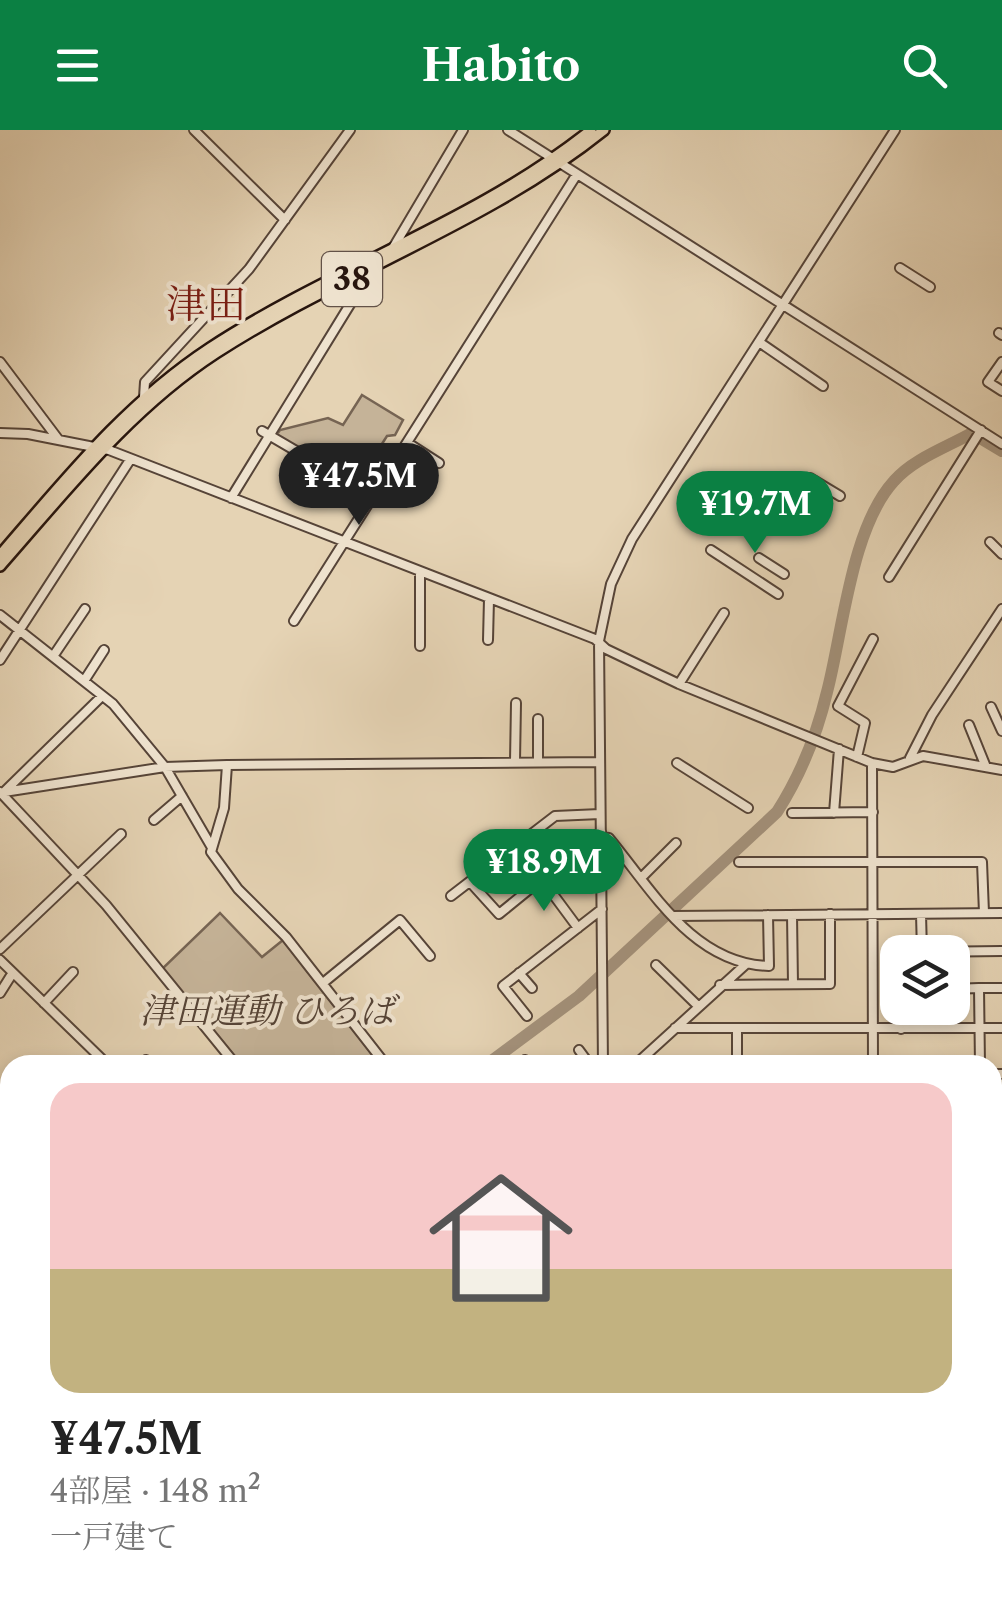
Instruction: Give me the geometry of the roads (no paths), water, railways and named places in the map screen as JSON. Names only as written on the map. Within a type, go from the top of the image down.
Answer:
[{"type":"main road","name":"38","points":[[0,555],[144,397],[171,375],[230,335],[557,161],[592,130]]},
{"type":"main road","name":"38","points":[[0,566],[99,447],[216,352],[373,267],[604,130]]},
{"type":"street","points":[[194,130],[285,220]]},
{"type":"street","points":[[144,397],[144,382],[249,269],[350,130]]},
{"type":"street","points":[[393,248],[463,130]]},
{"type":"street","points":[[508,130],[1002,444]]},
{"type":"street","points":[[602,1055],[599,641],[618,566],[895,130]]},
{"type":"street","points":[[294,621],[577,174]]},
{"type":"street","points":[[230,498],[266,434],[373,267]]},
{"type":"street","points":[[900,268],[930,286]]},
{"type":"street","points":[[759,342],[824,386]]},
{"type":"street","points":[[0,362],[58,439]]},
{"type":"street","points":[[1002,362],[988,382],[1002,391]]},
{"type":"street","points":[[160,365],[171,375]]},
{"type":"street","points":[[888,577],[981,430]]},
{"type":"street","points":[[0,433],[99,447],[599,641],[680,684],[872,762],[894,766],[910,758],[1002,770]]},
{"type":"street","points":[[266,434],[373,496]]},
{"type":"street","points":[[408,443],[438,463]]},
{"type":"street","points":[[0,660],[130,460]]},
{"type":"street","points":[[810,478],[840,496]]},
{"type":"street","points":[[990,542],[1002,554]]},
{"type":"street","points":[[711,550],[778,594]]},
{"type":"street","points":[[759,558],[784,574]]},
{"type":"street","points":[[420,573],[420,646]]},
{"type":"street","points":[[488,640],[490,598]]},
{"type":"street","points":[[54,655],[85,609]]},
{"type":"street","points":[[910,758],[949,688],[1002,609]]},
{"type":"street","points":[[680,684],[724,613]]},
{"type":"street","points":[[0,615],[54,655],[136,728],[165,767],[230,880],[286,937],[375,1055]]},
{"type":"street","points":[[857,756],[865,722],[838,706],[873,639]]},
{"type":"street","points":[[84,680],[104,650]]},
{"type":"street","points":[[1,793],[102,696]]},
{"type":"street","points":[[515,761],[516,703]]},
{"type":"street","points":[[991,707],[1002,732]]},
{"type":"street","points":[[538,719],[538,761]]},
{"type":"street","points":[[969,725],[986,768]]},
{"type":"street","points":[[834,812],[839,749]]},
{"type":"street","points":[[1,793],[165,767],[600,762]]},
{"type":"street","points":[[872,762],[874,1055]]},
{"type":"street","points":[[677,763],[748,808]]},
{"type":"street","points":[[211,846],[224,808],[227,764]]},
{"type":"street","points":[[1,793],[79,874],[228,1055]]},
{"type":"street","points":[[154,820],[182,796]]},
{"type":"street","points":[[792,814],[872,812]]},
{"type":"street","points":[[451,896],[555,816],[600,814]]},
{"type":"street","points":[[0,948],[121,834]]},
{"type":"street","points":[[601,834],[609,838],[698,942],[745,965],[769,966],[768,915]]},
{"type":"street","points":[[471,883],[499,914],[601,834]]},
{"type":"street","points":[[642,877],[676,843]]},
{"type":"street","points":[[739,862],[982,862],[984,914]]},
{"type":"street","points":[[541,878],[578,928]]},
{"type":"street","points":[[527,1016],[502,986],[602,909]]},
{"type":"street","points":[[670,912],[1002,914]]},
{"type":"street","points":[[720,986],[830,984],[830,914]]},
{"type":"street","points":[[921,914],[922,935]]},
{"type":"street","points":[[792,915],[793,984]]},
{"type":"street","points":[[322,983],[400,920],[430,956]]},
{"type":"street","points":[[970,951],[1002,951]]},
{"type":"street","points":[[0,960],[98,1055]]},
{"type":"street","points":[[646,1055],[745,965]]},
{"type":"street","points":[[656,966],[698,1006]]},
{"type":"street","points":[[44,1003],[74,972]]},
{"type":"street","points":[[0,993],[12,974]]},
{"type":"street","points":[[519,974],[532,988]]},
{"type":"street","points":[[970,988],[1002,988]]},
{"type":"street","points":[[979,988],[980,1055]]},
{"type":"street","points":[[676,1028],[1002,1028]]},
{"type":"street","points":[[737,1028],[738,1055]]},
{"type":"street","points":[[579,1050],[583,1055]]},
{"type":"street","points":[[1002,1115],[1002,1196]]},
{"type":"waterway","points":[[499,1055],[579,996],[777,812],[818,723],[858,552],[879,501],[894,481],[920,460],[972,433],[1002,451]]},
{"type":"district","name":"津田","points":[[206,304]]},
{"type":"park label","name":"津田運動 ひろば","points":[[267,1011]]}]
